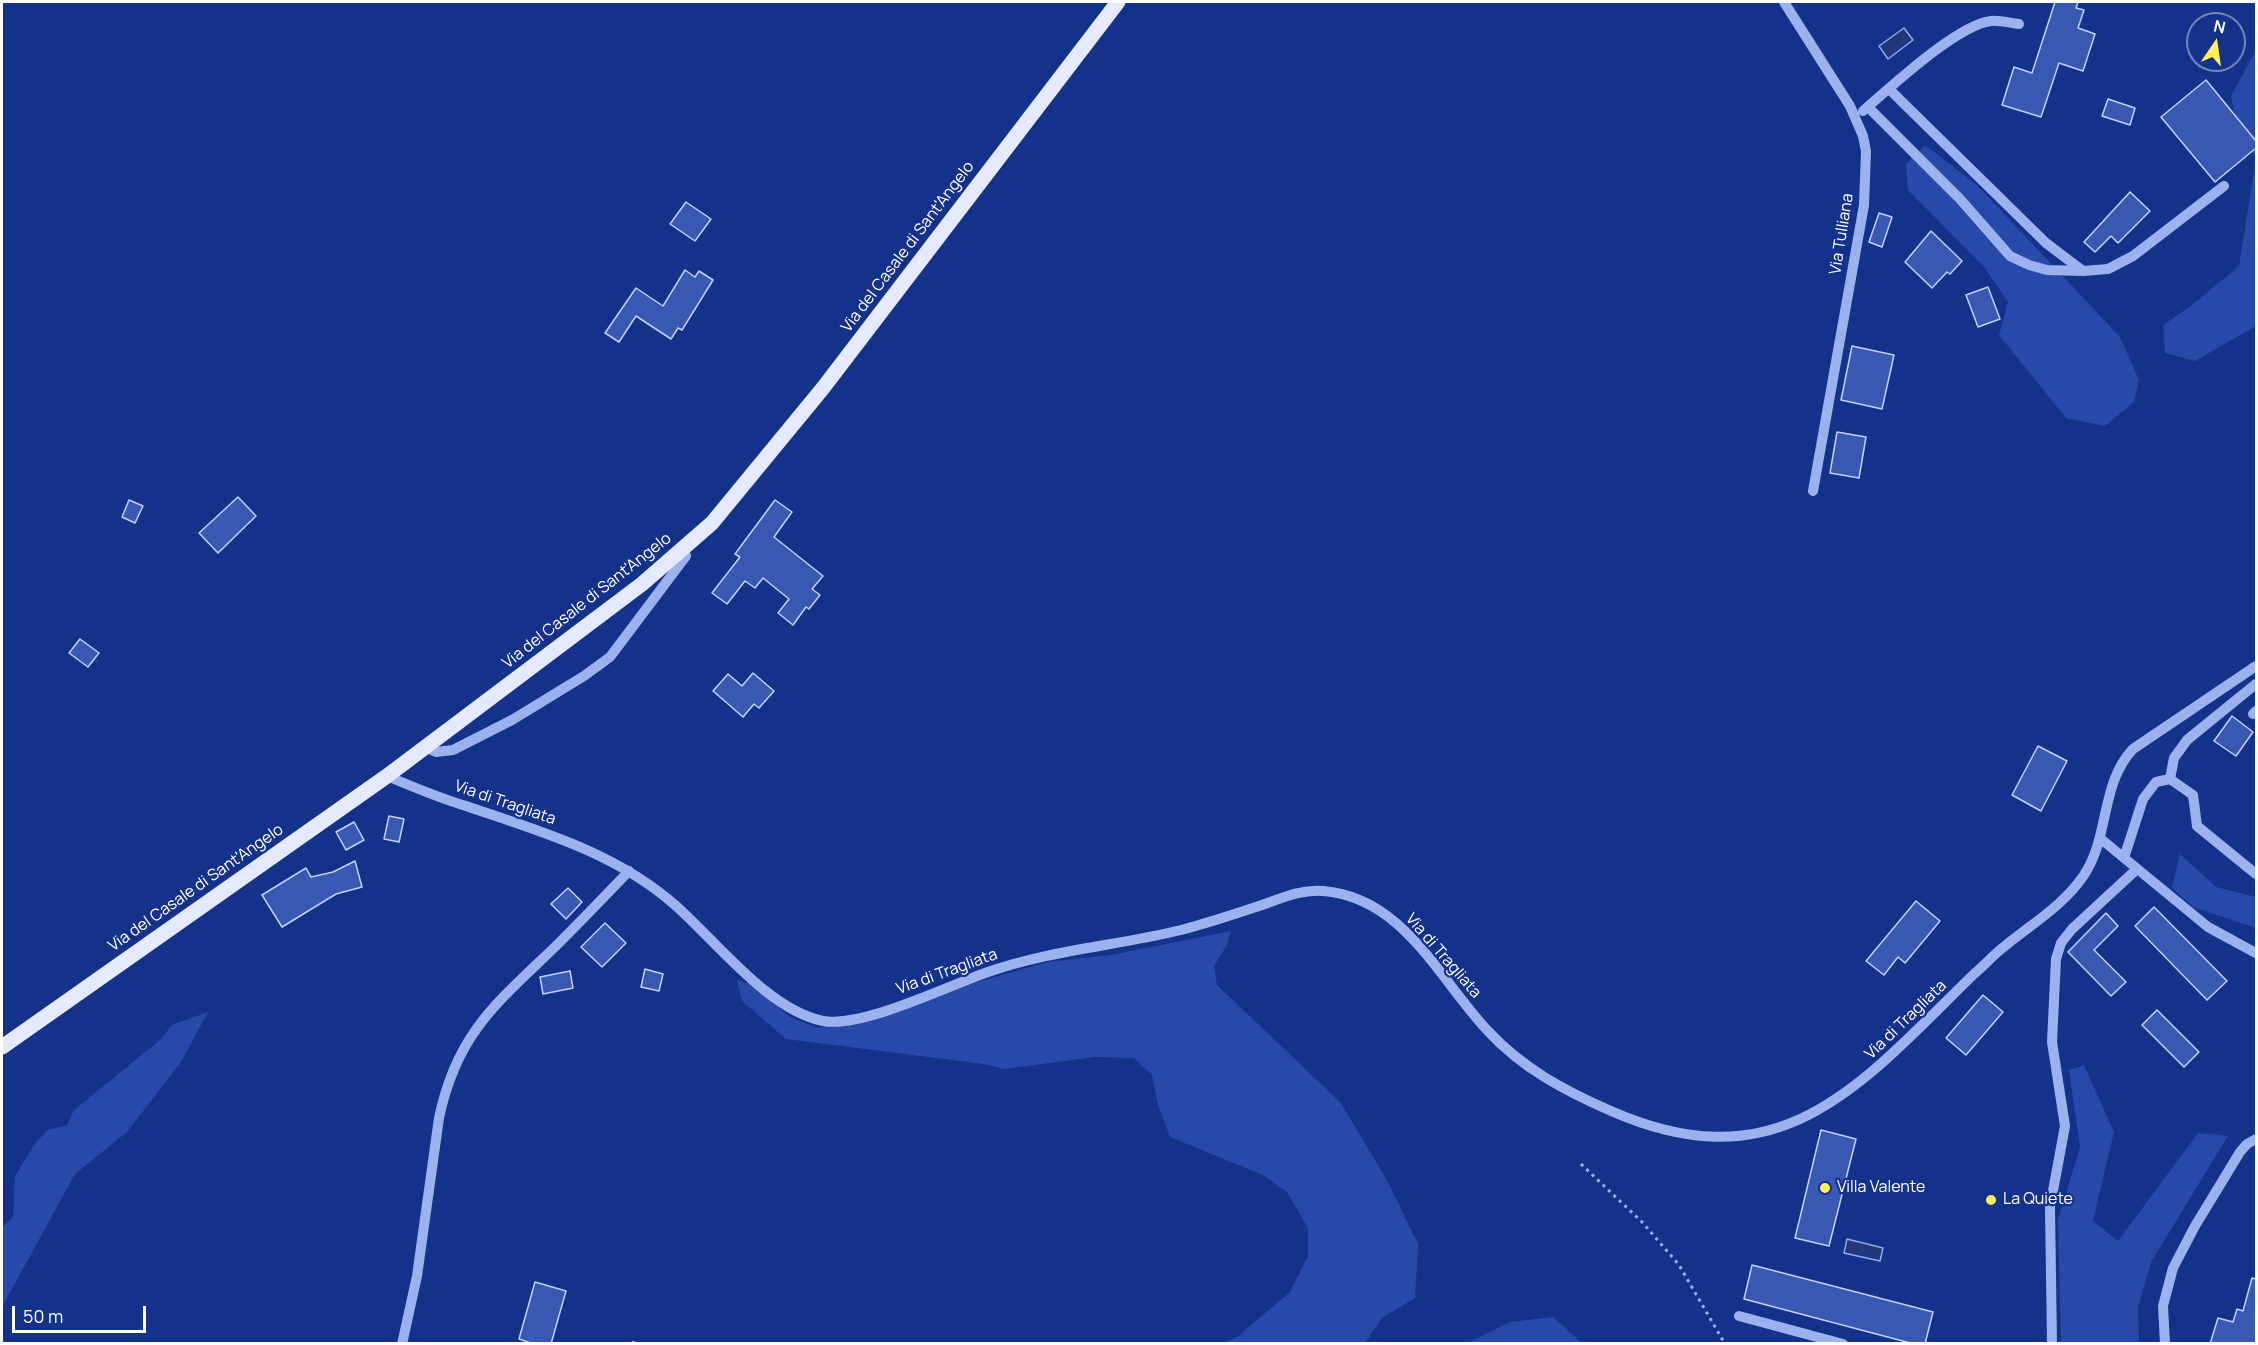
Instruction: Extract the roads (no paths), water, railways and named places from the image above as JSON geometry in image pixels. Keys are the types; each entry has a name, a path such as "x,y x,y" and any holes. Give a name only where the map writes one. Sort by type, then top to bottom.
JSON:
{"main road":[{"name":"Via del Casale di Sant'Angelo","path":"2,1047 387,776 642,585 712,524 823,388 1118,2"}],"street":[{"name":"Via Tulliana","path":"1784,2 1855,117 1866,151 1864,205 1813,491"},
{"path":"1855,117 1943,45 1975,25 1992,20 2019,24"},
{"path":"1889,89 2046,243 2083,271"},
{"path":"1868,107 1960,199 2010,256 2047,270 2108,269 2133,256 2224,186"},
{"path":"425,747 436,752 453,750 512,720 584,676 610,657 687,556 684,549"},
{"name":"Via di Tragliata","path":"387,776 440,797 551,835 598,855 628,872 676,906 770,994 794,1010 827,1022 882,1012 982,974 1030,959 1175,932 1296,893 1317,890 1340,894 1370,905 1396,922 1411,936 1488,1031 1511,1054 1544,1078 1585,1100 1639,1121 1690,1135 1721,1137 1756,1134 1791,1123 1831,1102 1872,1074 2000,950 2065,899 2086,872 2101,839 2113,779 2125,757 2142,741 2256,666"},
{"path":"2170,779 2174,758 2187,740 2256,684"},
{"path":"2124,858 2143,799 2156,782 2170,779 2193,795 2197,826 2256,874"},
{"path":"2101,839 2208,927 2256,952"},
{"path":"2052,1344 2050,1207 2065,1126 2052,1042 2055,959 2061,943 2072,930 2138,869"},
{"path":"402,1344 418,1265 439,1118 456,1061 468,1040 499,1000 628,872"},
{"path":"2165,1344 2163,1306 2173,1268 2195,1226 2240,1152 2256,1139"},
{"path":"1739,1316 1843,1344"}],"place":[{"name":"Villa Valente","path":"1825,1188"},
{"name":"La Quiete","path":"1991,1200"}]}
